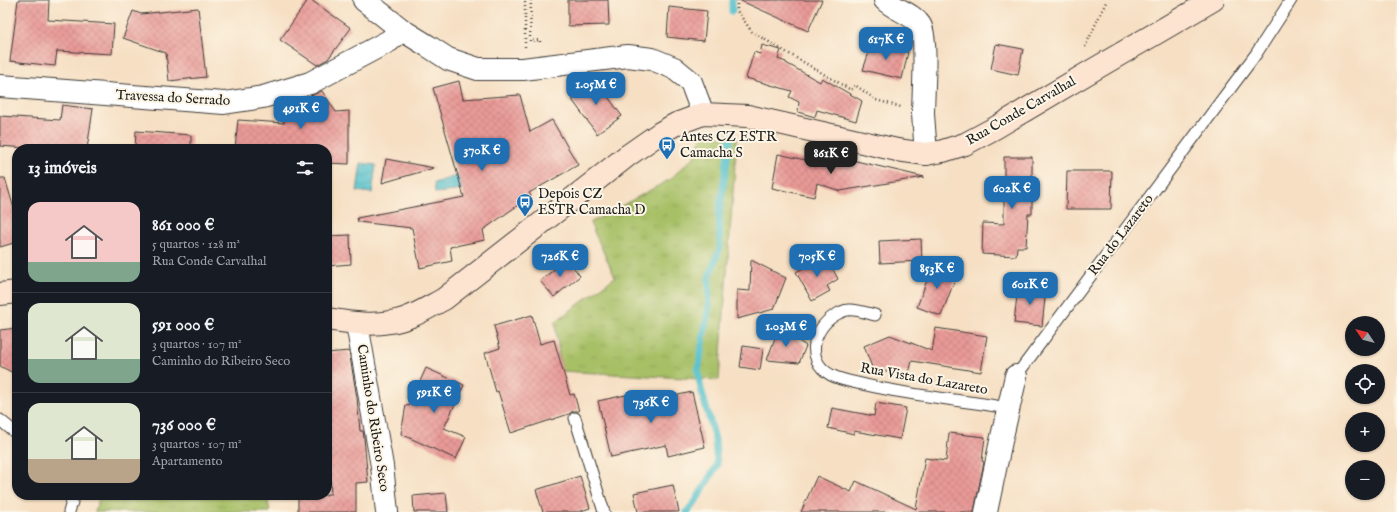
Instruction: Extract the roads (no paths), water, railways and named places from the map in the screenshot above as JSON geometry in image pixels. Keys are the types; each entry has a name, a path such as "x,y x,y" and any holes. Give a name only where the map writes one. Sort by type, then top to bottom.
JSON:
{"main road":[{"name":"Rua Conde Carvalhal","path":"332,320 357,324 390,322 414,314 444,299 621,161 660,133 676,124 703,114 748,116 898,150 926,154 943,151 965,144 1002,124 1213,0"},
{"path":"0,294 12,293"}],"street":[{"path":"364,0 402,30 448,58 478,69 524,69 628,56 652,59 674,68 690,82 703,114"},
{"path":"885,0 893,7 910,16 920,25 924,40 923,114 926,154"},
{"name":"Travessa do Serrado","path":"0,86 224,103 263,96 310,83 389,41 402,30"},
{"name":"Caminho do Ribeiro Seco","path":"357,324 382,466 387,512"},
{"name":"Rua do Lazareto","path":"986,512 1016,376"}],"lane":[{"name":"Rua do Lazareto","path":"1016,376 1256,54 1291,0"},
{"name":"Rua Vista do Lazareto","path":"875,315 847,310 834,316 823,324 816,339 814,352 817,362 830,375 840,379 895,392 1008,408"},
{"path":"575,418 604,512"},
{"path":"0,420 12,430"},
{"path":"70,512 71,500"}],"water":[{"path":"361,163 376,165 372,193 357,191"},
{"path":"463,174 464,190 435,193 434,183"}],"waterway":[{"path":"732,0 732,11"},
{"path":"687,512 695,502 717,465 715,439 701,389 698,372 709,306 709,277 720,248 719,214 731,133"}],"place":[{"name":"Antes CZ ESTR Camacha S","path":"667,160"},
{"name":"Depois CZ ESTR Camacha D","path":"525,217"}]}
